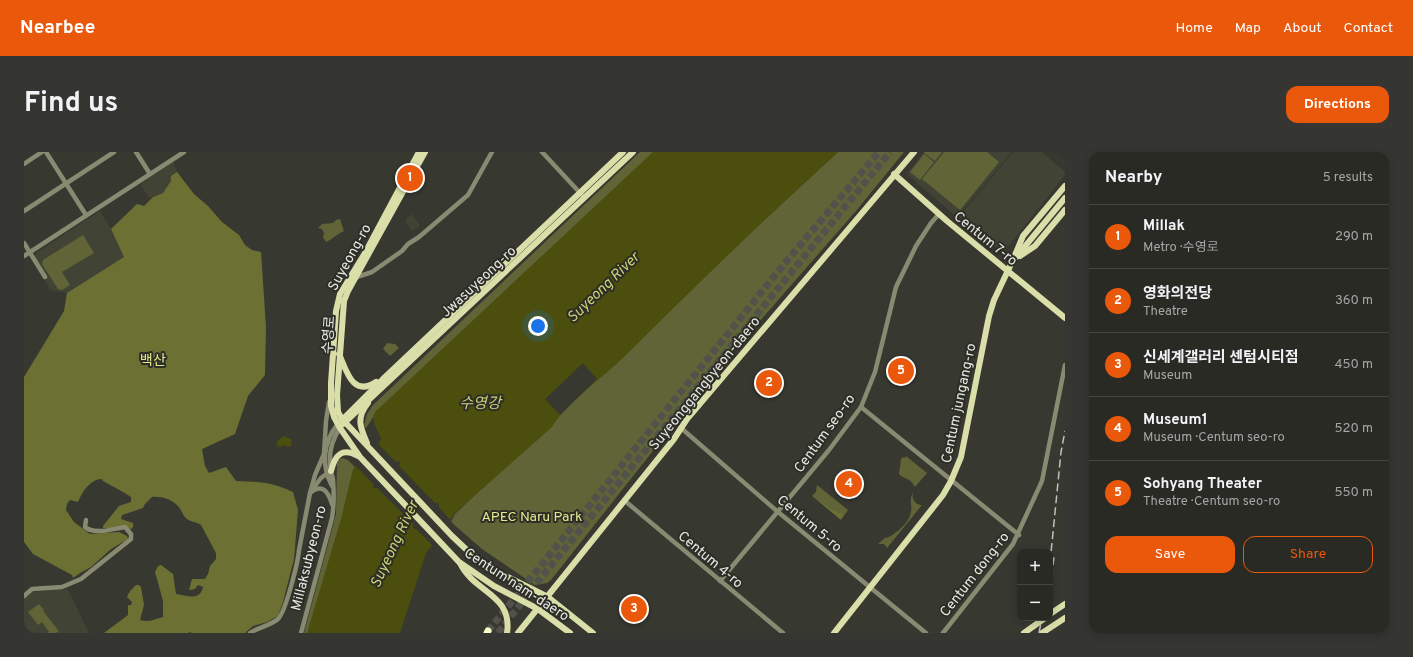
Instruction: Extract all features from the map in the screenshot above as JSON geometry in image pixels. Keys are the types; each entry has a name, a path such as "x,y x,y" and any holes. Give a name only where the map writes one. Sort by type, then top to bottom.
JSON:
{"main road":[{"name":"Suyeong-ro","path":"339,427 334,418 331,398 336,311 340,294 352,279 419,152"},
{"name":"수영로","path":"344,421 338,412 337,402 339,353 344,301 352,279 425,152"},
{"name":"Jwasuyeong-ro","path":"344,421 374,395 582,195 623,152"},
{"name":"Jwasuyeong-ro","path":"339,427 383,379 582,195 633,152"},
{"name":"Suyeonggangbyeon-daero","path":"518,633 624,501 692,413 914,152"},
{"name":"Centum 7-ro","path":"894,174 939,214 1065,318"},
{"name":"Centum jungang-ro","path":"834,633 943,495 952,481 961,457 989,316 1023,236 1065,186"},
{"name":"Centum jungang-ro","path":"1012,262 1065,198"},
{"name":"Centum jungang-ro","path":"1012,262 1034,246 1065,210"},
{"path":"339,353 350,380 357,385 371,386 383,379"},
{"path":"369,448 363,435 360,417 374,395"},
{"name":"Centum nam-daero","path":"344,421 452,536 470,553 491,568 548,597 593,633"},
{"name":"Centum nam-daero","path":"339,427 360,457 459,562 494,586 538,609 570,633"},
{"path":"329,472 336,457 341,454 353,453 360,457"},
{"path":"459,562 463,571 503,607 508,623 507,633"},
{"path":"1053,612 1065,604"},
{"path":"1042,633 1065,618"},
{"path":"1024,633 1041,621"}],"street":[{"path":"24,164 42,152"},
{"path":"46,152 86,215"},
{"path":"24,211 114,152"},
{"path":"136,152 150,174"},
{"path":"24,256 184,152"},
{"path":"352,279 372,272 402,251 408,244 418,238 468,195 492,152"},
{"path":"542,152 582,195"},
{"name":"Centum seo-ro","path":"720,581 829,450 861,407 875,372 896,287 916,246 939,214"},
{"path":"24,243 45,277"},
{"name":"Centum dong-ro","path":"943,633 1013,544 1018,535 1042,481 1065,365"},
{"path":"250,633 278,619 283,609 298,559 315,474 324,454 326,421 331,398"},
{"path":"861,407 1018,535"},
{"name":"Millaksubyeon-ro","path":"301,633 333,510 333,479 329,472 324,454 328,440 339,427"},
{"name":"Millaksubyeon-ro","path":"329,472 330,448 339,427"},
{"name":"Centum 5-ro","path":"681,428 778,512 926,633"},
{"path":"310,493 329,472"},
{"path":"310,493 314,489 323,489 329,496 333,510"},
{"name":"Centum 4-ro","path":"624,501 783,633"},
{"path":"24,596 32,590 62,587 81,579 131,539 131,534 125,527 99,531 87,529 85,527 86,520"}],"shaded area":[{"path":"924,152 1012,152 957,217 910,177 908,173"},
{"path":"1013,152 1042,152 1065,172 1065,175 1003,253 959,217"},
{"path":"173,161 177,172 171,176 169,185 163,193 149,198 141,185 142,183"},
{"path":"100,211 125,257 67,293 50,290 45,281 47,277 35,257 36,253"},
{"path":"412,214 420,226 412,231 406,222 407,218"},
{"path":"68,590 89,633 24,633 24,597 30,592"}],"green space":[{"path":"640,152 658,152 376,413 366,428 364,426 367,414 373,405"},
{"name":"APEC Naru Park","path":"838,152 904,152 856,211 716,371 551,580 547,583 535,585 482,549 451,522 455,514 763,221"},
{"path":"942,152 935,161 924,153"},
{"path":"944,152 987,152 999,162 960,210 922,179"},
{"path":"924,154 934,162 920,180 910,172"},
{"name":"백산","path":"177,172 194,194 208,206 222,222 239,235 245,245 252,250 261,252 266,327 265,375 248,396 235,434 202,449 205,466 209,473 226,467 236,481 265,483 293,492 298,510 294,559 278,616 267,622 253,626 245,633 104,633 128,615 128,605 131,605 132,602 127,597 136,585 141,587 144,605 140,620 149,621 163,617 163,601 155,572 158,566 161,565 173,574 176,594 196,596 199,594 203,587 198,585 195,589 189,590 192,579 205,579 210,566 216,559 216,553 201,525 187,519 179,508 169,500 159,497 152,497 143,508 122,515 121,519 133,523 133,527 131,529 103,528 119,506 131,502 131,497 102,479 94,481 90,484 84,490 78,502 70,500 67,504 66,510 74,522 90,534 119,532 127,536 128,539 111,549 91,567 73,578 72,575 33,554 24,542 24,377 64,311 67,293 124,257 111,229 137,204 144,206 153,197 163,193 171,181 171,176"},
{"path":"340,219 344,231 326,242 323,237 324,233 322,229 318,228 322,224 333,223"},
{"path":"83,235 94,253 62,272 70,285 62,290 58,289 42,264 43,260"},
{"path":"387,343 395,344 399,348 390,356 383,349"},
{"path":"906,456 927,473 915,487 911,481 899,474 901,459 903,457 905,458"},
{"path":"343,458 348,460 359,471 312,633 304,633 336,514 337,463 338,460"},
{"path":"817,485 848,510 841,520 812,496 816,492"},
{"path":"913,493 913,498 917,504 922,505 887,548 884,544 878,544 886,537 887,538 895,533 907,521 911,511"},
{"path":"821,502 832,510 837,511 839,514 841,512 843,516 840,519"},
{"path":"39,604 59,631 56,633 48,633 49,632 42,622 38,625 28,612"}],"water":[{"name":"수영강","path":"653,152 838,152 731,252 617,363 577,398 551,428 455,513 426,553 400,633 307,633 341,519 353,469 378,445 381,439 373,419 375,412"},
{"path":"284,436 291,439 292,445 289,447 285,445 278,447 276,444 278,440"}],"pier":[{"path":"583,363 597,379 560,415 545,399"},
{"path":"377,443 396,462 399,461 399,466 435,503 439,503 439,507 452,522 433,546 416,529 413,528 413,524 377,488 373,488 373,484 354,464"}],"tunnel":[{"path":"488,631 785,263 879,152"},
{"path":"498,633 535,585 890,152"}],"railway":[{"path":"1051,549 1061,452 1065,431"},
{"path":"1050,585 1054,557"},
{"path":"1039,633 1041,621"}],"place":[{"name":"Millak","path":"410,178"},
{"name":"Sohyang Theater","path":"901,371"},
{"name":"영화의전당","path":"769,383"},
{"name":"Museum1","path":"849,484"},
{"name":"신세계갤러리 센텀시티점","path":"634,609"}],"water label":[{"name":"Suyeong River","path":"603,287"},
{"name":"Suyeong River","path":"394,544"}]}
